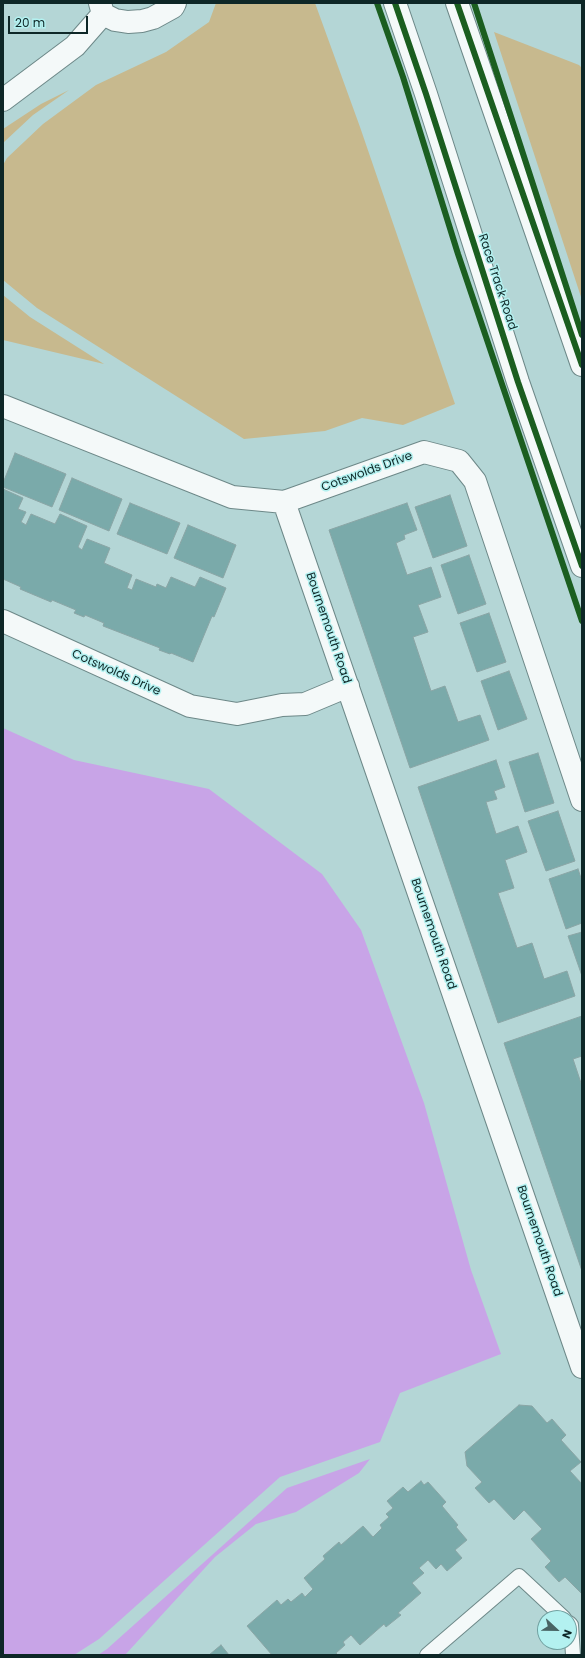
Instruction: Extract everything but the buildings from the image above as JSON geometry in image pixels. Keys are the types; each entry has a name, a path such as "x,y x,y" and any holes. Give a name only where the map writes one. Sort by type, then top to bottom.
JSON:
{"street":[{"path":"3,100 75,46 102,9 115,20 128,22 142,21 163,13 173,7 175,3"},
{"name":"Race Track Road","path":"395,3 426,94 515,375 582,566"},
{"path":"457,3 582,365"},
{"name":"Cotswolds Drive","path":"3,406 232,497 284,502 424,452 459,461 475,481 582,800"},
{"name":"Bournemouth Road","path":"284,502 348,686 575,1322 582,1367"},
{"name":"Cotswolds Drive","path":"3,621 190,706 238,714 282,705 305,704 348,686"}],"lane":[{"path":"427,1655 519,1576 555,1610"}],"shaded area":[{"path":"216,3 315,3 360,127 455,404 403,425 362,418 325,431 244,439 37,308 3,280 3,165 7,158 43,124 96,85 166,52 209,22"},
{"path":"494,32 579,65 582,68 582,300"},
{"path":"69,90 33,115 3,143 3,129 41,104"},
{"path":"3,295 30,317 104,364 3,340"},
{"path":"3,728 74,760 209,789 322,874 361,930 424,1103 471,1270 501,1354 400,1393 380,1442 280,1477 99,1639 74,1655 3,1655"},
{"path":"370,1459 359,1473 296,1512 256,1524 215,1557 125,1655 98,1655 107,1649 287,1488"}],"cycle path":[{"path":"377,3 403,77 458,254 582,621"},
{"path":"395,3 426,94 518,382 582,566"},
{"path":"457,3 582,365"},
{"path":"474,3 582,335"}]}
